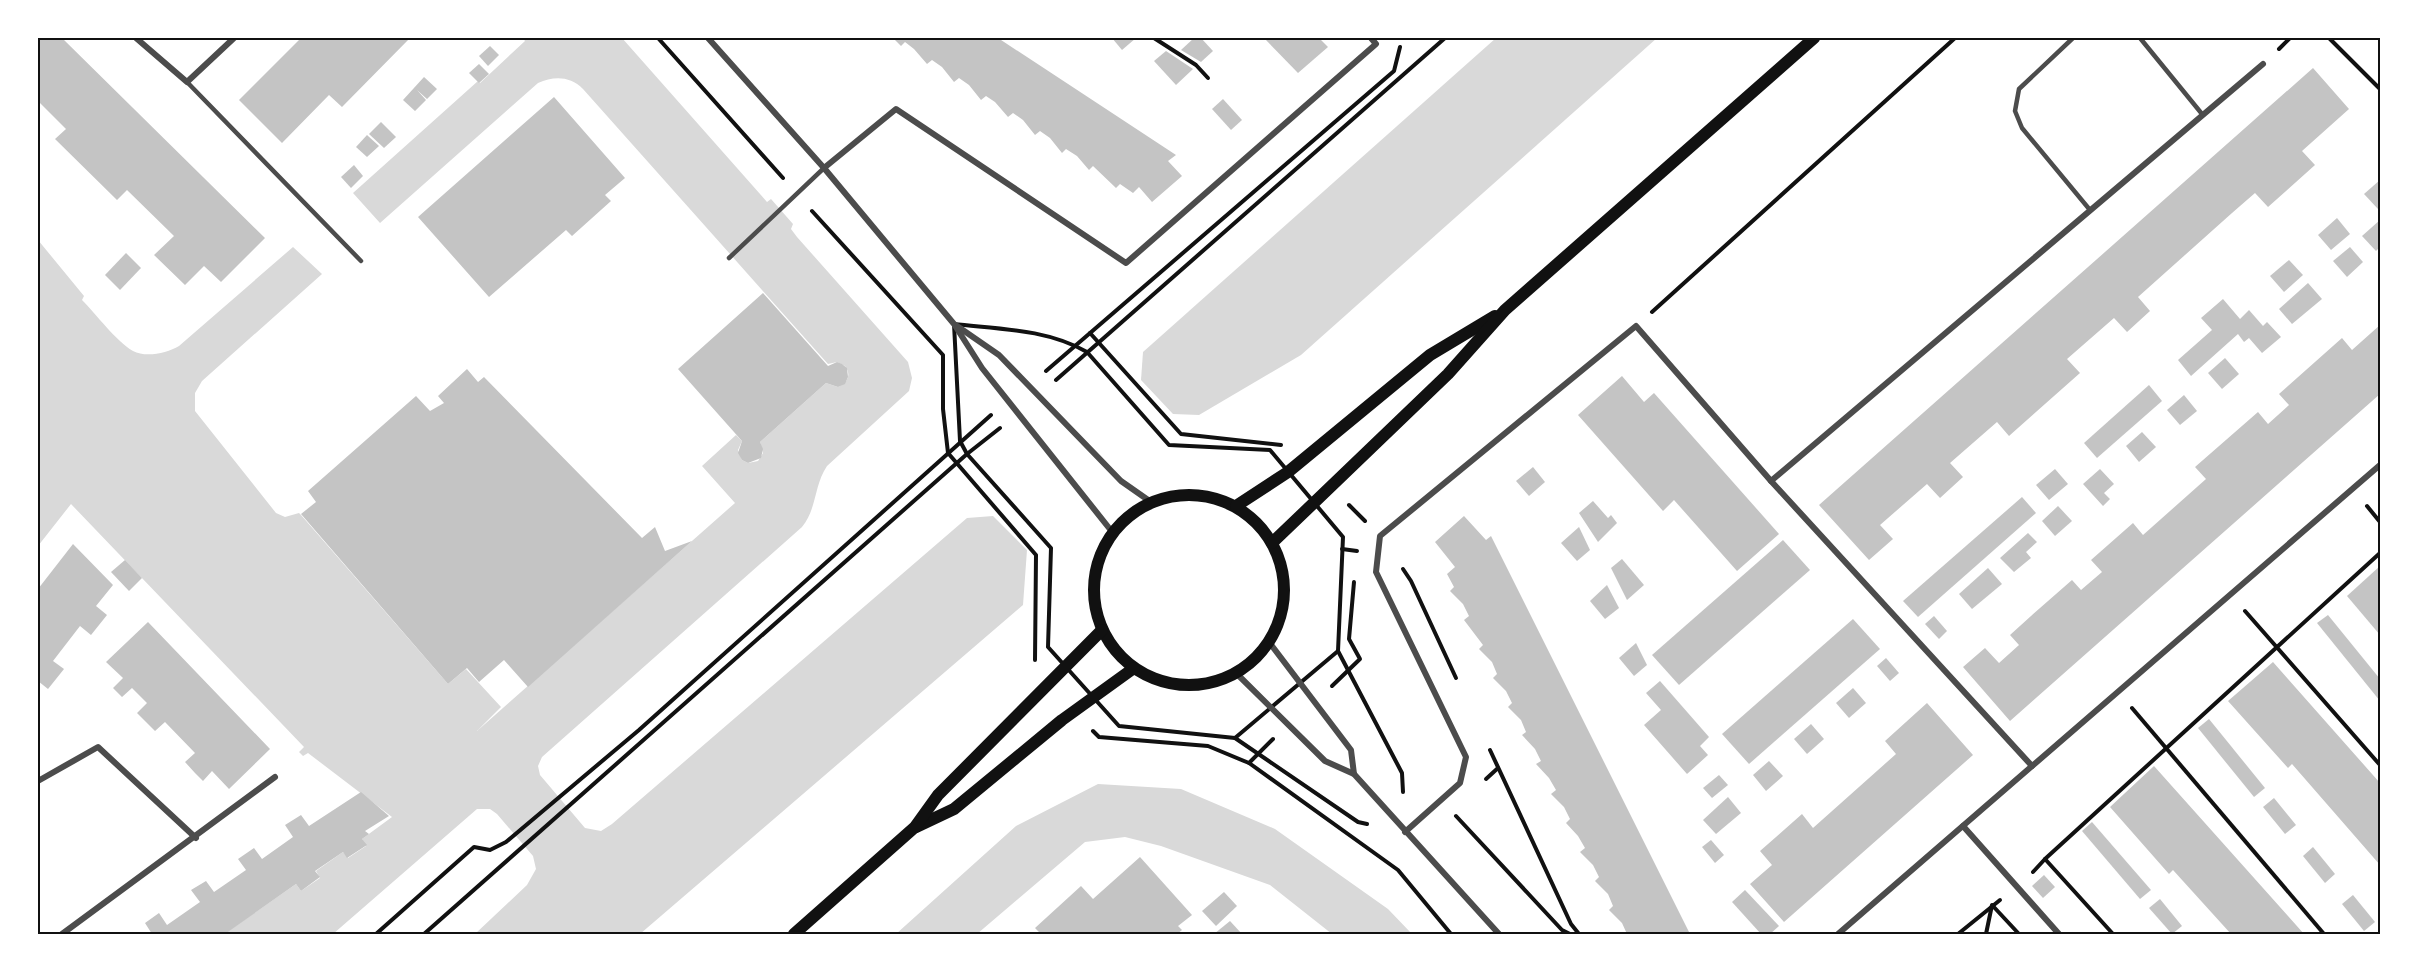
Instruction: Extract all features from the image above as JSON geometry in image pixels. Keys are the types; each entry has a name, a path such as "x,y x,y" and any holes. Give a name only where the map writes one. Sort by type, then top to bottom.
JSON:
{"main road":[{"path":"1272,543 1448,374 1505,310 1814,38"},
{"path":"1236,506 1288,472 1430,355 1505,310"},
{"path":"1176,495 1207,496 1236,506 1260,525 1272,543 1284,578 1283,607 1274,635 1256,658 1236,673 1200,685 1168,683 1134,668 1115,651 1102,630 1093,599 1095,570 1104,543 1122,521 1150,502 1176,495"},
{"path":"794,934 915,827 938,795 1102,630"},
{"path":"915,827 954,809 1074,711 1134,668"}],"street":[{"path":"136,38 187,82 234,38"},
{"path":"708,38 824,168 954,324 982,368 1113,533"},
{"path":"824,168 896,109 1126,263 1376,44 1371,38"},
{"path":"1771,481 2263,64"},
{"path":"954,324 999,355 1121,481 1150,502"},
{"path":"1405,832 1460,783 1466,757 1376,572 1380,536 1636,326 1771,481 2032,766"},
{"path":"1838,934 2380,465"},
{"path":"1269,642 1351,750 1354,774"},
{"path":"1236,673 1325,761 1354,774 1499,934"},
{"path":"38,781 98,747 196,838"},
{"path":"62,934 196,838 275,777"},
{"path":"1964,826 2059,934"}],"lane":[{"path":"2073,38 2019,89 2015,111 2022,128 2090,210"},
{"path":"2140,38 2202,114"},
{"path":"187,82 361,261"},
{"path":"729,258 824,168"}],"path":[{"path":"658,38 943,355 948,453 1036,555 1035,660 1050,680"},
{"path":"1154,38 1196,65 1208,78"},
{"path":"1056,380 1445,38"},
{"path":"1636,326 1954,38"},
{"path":"2329,38 2380,89"},
{"path":"1087,352 1169,445 1270,450 1281,464"},
{"path":"424,934 967,454 1003,425"},
{"path":"967,454 1051,548 1048,647 1056,657"},
{"path":"1102,708 1119,726 1234,738 1358,822 1405,832 1402,773 1338,651 1343,537 1323,513"},
{"path":"1359,528 1361,516"},
{"path":"1356,556 1358,539"},
{"path":"1958,934 1992,905 2018,888 2045,859 2380,553"},
{"path":"1315,701 1350,672 1360,659 1349,639 1354,580"},
{"path":"2231,594 2380,765"},
{"path":"1315,671 1338,651"},
{"path":"2118,692 2324,934"},
{"path":"1074,711 1099,737 1208,746 1249,763 1398,870 1451,934"},
{"path":"1234,738 1257,719"},
{"path":"1249,763 1256,753 1288,724"},
{"path":"1483,782 1498,768"},
{"path":"376,934 474,847 490,850 506,842 567,789"},
{"path":"1452,811 1562,930 1570,934"},
{"path":"2045,859 2113,934"},
{"path":"1986,934 1992,905"},
{"path":"1992,905 2019,934"}],"shaded area":[{"path":"523,38 622,38 767,202 771,199 793,224 791,229 797,237 908,362 912,378 909,391 827,466 810,513 802,527 542,757 538,766 540,775 585,828 601,831 612,824 967,518 993,516 1027,550 1023,605 640,934 475,934 527,885 536,869 533,856 497,814 490,809 477,809 333,934 224,934 296,884 301,891 320,878 316,871 343,852 348,858 366,846 362,839 392,817 308,753 303,756 299,752 304,747 71,504 38,546 38,240 84,296 82,300 106,327 127,347 144,354 163,353 179,346 293,247 322,274 202,381 195,393 195,411 276,513 285,517 299,513 448,684 466,669 501,707 477,731 735,503 702,466 736,435 742,441 738,450 742,460 748,463 758,461 763,453 760,442 826,383 838,387 848,378 845,366 837,362 828,364 583,89 562,78 538,83 380,223 353,193 478,81 480,83 525,41"},
{"path":"1496,38 1657,38 1301,355 1199,415 1173,414 1141,380 1143,352"},
{"path":"1098,784 1181,789 1275,829 1388,909 1412,934 1332,934 1270,885 1161,846 1125,837 1085,842 977,934 896,934 1016,826"}],"building":[{"path":"38,38 62,38 265,238 221,282 204,266 185,285 154,255 174,236 127,190 117,200 55,139 66,129 38,101"},
{"path":"301,38 410,38 342,107 329,95 282,143 239,100"},
{"path":"893,38 998,38 1176,155 1168,161 1182,176 1152,202 1139,187 1133,193 1120,184 1116,188 1093,166 1089,170 1077,156 1066,149 1062,153 1050,138 1040,131 1035,135 1023,120 1013,113 1008,117 995,102 986,96 981,100 969,85 959,78 954,82 942,67 932,60 927,64 905,42 901,46"},
{"path":"1112,38 1136,38 1122,50"},
{"path":"1194,38 1201,38 1213,51 1201,62 1181,50"},
{"path":"1264,38 1319,38 1328,47 1298,73"},
{"path":"490,46 499,55 488,66 479,56"},
{"path":"1166,51 1193,69 1176,85 1154,61"},
{"path":"479,64 489,74 479,83 469,73"},
{"path":"2313,68 2349,109 2302,151 2315,165 2268,207 2255,193 2232,213 2138,297 2150,311 2127,332 2114,318 2067,359 2080,373 2009,436 1997,422 1950,463 1963,477 1940,498 1927,484 1880,525 1893,539 1869,560 1819,505"},
{"path":"424,77 437,89 427,99 417,90 426,100 415,111 403,100"},
{"path":"554,97 625,178 605,195 611,201 572,236 566,230 489,297 418,217"},
{"path":"1223,99 1242,120 1231,130 1212,109"},
{"path":"381,122 396,137 384,148 369,134"},
{"path":"367,135 379,146 367,157 356,147"},
{"path":"354,165 363,176 351,188 341,177"},
{"path":"2380,180 2380,206 2378,209 2364,194"},
{"path":"2337,218 2350,234 2331,250 2318,235"},
{"path":"2380,220 2380,247 2376,251 2362,236"},
{"path":"2350,247 2363,262 2347,277 2333,261"},
{"path":"126,253 141,268 120,290 105,275"},
{"path":"2289,260 2303,275 2284,292 2270,276"},
{"path":"2308,283 2322,299 2292,324 2279,309"},
{"path":"763,293 828,366 837,362 842,364 847,368 848,377 845,384 838,387 826,383 760,442 763,449 761,458 748,463 742,460 738,453 742,441 678,369"},
{"path":"2223,299 2240,319 2249,310 2263,326 2267,322 2281,337 2262,353 2249,338 2244,342 2238,334 2191,376 2178,360 2212,330 2201,318"},
{"path":"2380,325 2380,394 2010,721 1963,667 1985,648 1999,663 2019,645 2010,635 2031,616 2072,580 2081,590 2102,572 2091,560 2133,523 2143,535 2206,479 2195,467 2258,412 2268,424 2289,405 2279,394 2342,338 2352,350"},
{"path":"2225,358 2239,374 2222,389 2208,373"},
{"path":"467,369 478,382 484,377 642,538 655,527 665,551 692,541 528,687 504,660 479,682 467,668 448,684 301,514 316,502 308,491 416,396 430,411 444,403 438,396"},
{"path":"1622,376 1644,402 1654,393 1779,534 1737,571 1674,500 1663,511 1578,415"},
{"path":"2149,385 2162,401 2097,458 2084,443"},
{"path":"2184,395 2197,411 2180,425 2167,410"},
{"path":"2142,432 2156,447 2139,462 2126,446"},
{"path":"1533,467 1545,482 1529,496 1516,481"},
{"path":"2055,469 2068,484 2049,500 2036,485"},
{"path":"2100,469 2114,484 2104,493 2110,499 2103,506 2083,484"},
{"path":"2022,497 2036,513 1918,617 1903,601"},
{"path":"1593,501 1608,518 1611,515 1617,523 1598,542 1579,513"},
{"path":"2058,506 2072,521 2055,536 2042,521"},
{"path":"1464,516 1486,540 1491,536 1690,934 1627,934 1622,923 1609,910 1613,906 1608,894 1595,881 1599,877 1593,865 1580,852 1585,848 1566,823 1570,819 1564,807 1551,794 1556,790 1536,764 1541,761 1535,749 1522,735 1526,732 1521,720 1508,707 1512,703 1506,691 1493,678 1497,674 1492,662 1479,649 1483,645 1464,620 1469,616 1463,604 1450,591 1454,587 1447,574 1455,567 1435,542"},
{"path":"1579,527 1590,550 1577,561 1561,543"},
{"path":"2028,533 2037,542 2026,552 2031,558 2014,572 2000,558"},
{"path":"1783,540 1810,570 1679,685 1652,655"},
{"path":"73,544 113,585 96,606 107,615 91,635 80,626 53,661 64,669 48,689 38,681 38,589"},
{"path":"1622,559 1644,585 1627,600 1611,568"},
{"path":"125,560 142,578 129,591 111,572"},
{"path":"2380,566 2380,635 2347,596"},
{"path":"1988,568 2002,584 1972,609 1959,594"},
{"path":"1607,585 1619,608 1605,619 1590,601"},
{"path":"2328,615 2380,679 2380,701 2317,623"},
{"path":"1934,616 1947,631 1939,639 1925,624"},
{"path":"1853,619 1880,649 1749,764 1722,734"},
{"path":"148,622 270,749 229,789 212,771 203,781 195,773 185,762 195,753 165,722 155,731 137,713 147,703 132,688 122,697 113,688 123,678 106,662"},
{"path":"1636,643 1647,665 1634,676 1619,658"},
{"path":"1886,658 1899,673 1890,681 1877,666"},
{"path":"2273,662 2380,783 2380,865 2292,764 2288,768 2228,701"},
{"path":"1660,681 1709,737 1700,746 1708,755 1687,774 1644,725 1661,710 1646,693"},
{"path":"1853,688 1866,703 1849,718 1836,703"},
{"path":"1927,703 1973,755 1784,922 1750,884 1772,865 1760,851 1802,814 1813,828 1896,754 1885,741"},
{"path":"2209,719 2265,788 2254,797 2198,728"},
{"path":"1811,724 1824,739 1807,754 1794,739"},
{"path":"1769,761 1783,776 1766,791 1753,775"},
{"path":"2154,766 2304,934 2231,934 2173,870 2169,874 2110,807"},
{"path":"1719,775 1728,785 1712,798 1703,788"},
{"path":"361,792 389,816 365,831 369,834 362,839 367,845 347,858 343,852 315,871 320,877 301,891 296,884 225,934 152,934 145,923 159,913 167,925 200,902 191,890 206,881 214,892 246,870 238,859 254,848 262,859 293,837 285,825 301,815 309,826"},
{"path":"1728,797 1741,813 1716,834 1703,820"},
{"path":"2274,798 2296,825 2285,834 2263,807"},
{"path":"2092,822 2151,890 2140,899 2082,831"},
{"path":"1711,840 1724,855 1715,863 1702,847"},
{"path":"2313,847 2335,874 2325,883 2303,856"},
{"path":"1140,857 1192,915 1178,926 1182,930 1177,934 1041,934 1035,928 1081,886 1093,899"},
{"path":"2044,875 2055,887 2043,898 2032,886"},
{"path":"1745,890 1779,926 1770,934 1761,934 1732,902"},
{"path":"1224,892 1237,906 1216,926 1202,911"},
{"path":"2353,895 2375,922 2364,931 2342,904"},
{"path":"2160,899 2182,926 2172,934 2149,908"},
{"path":"1230,921 1242,934 1214,934"}]}
